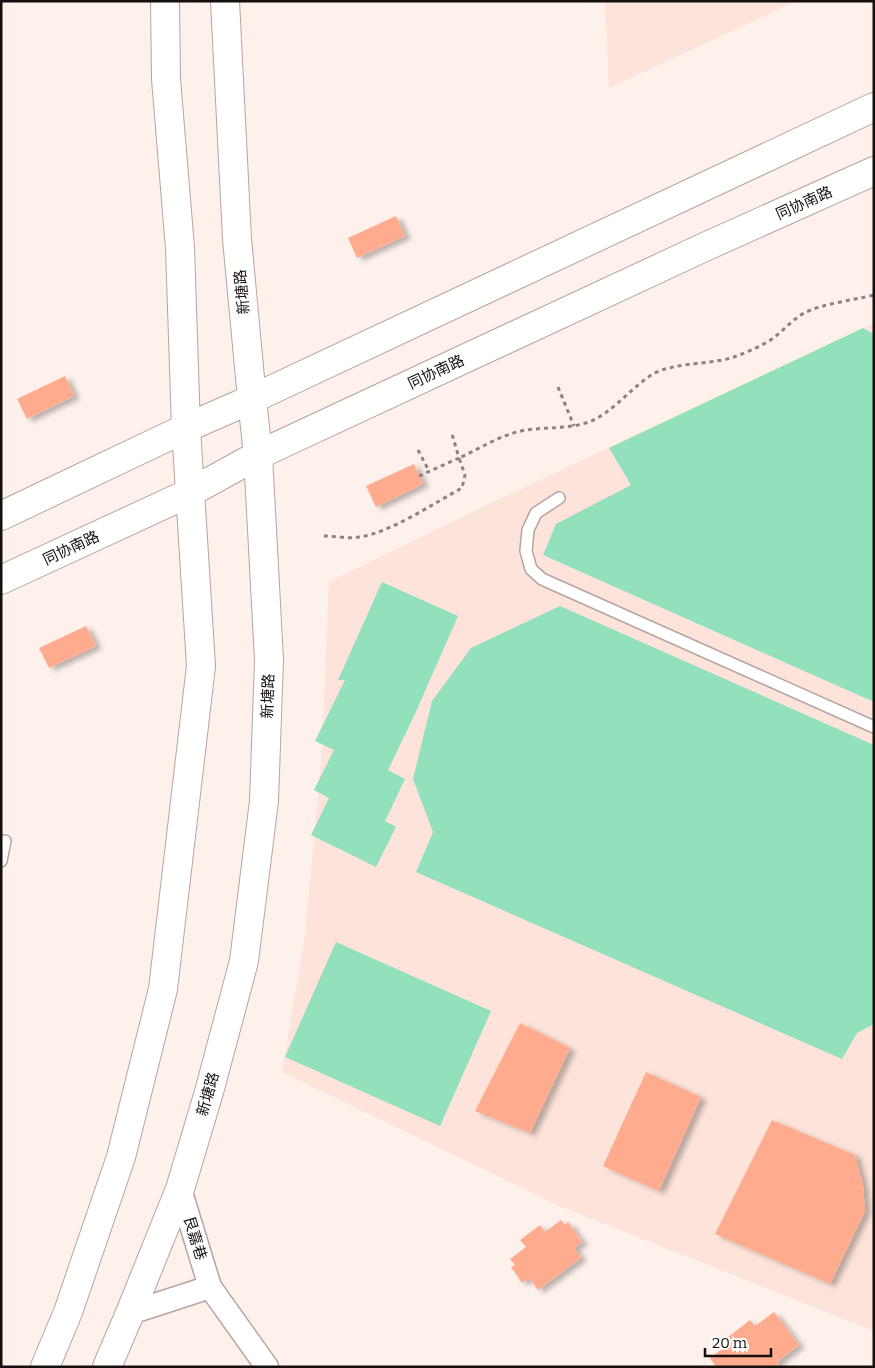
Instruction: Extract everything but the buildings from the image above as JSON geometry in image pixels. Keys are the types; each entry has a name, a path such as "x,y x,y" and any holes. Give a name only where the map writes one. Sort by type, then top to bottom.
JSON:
{"main road":[{"path":"45,1367 68,1312 121,1157 163,989 201,666 189,493 180,248 166,79 165,1"},
{"name":"新塘路","path":"107,1367 180,1189 210,1092 244,961 264,801 269,660 258,455 237,239 225,1"},
{"path":"1,516 874,107"},
{"name":"同协南路","path":"1,580 189,493 258,455 709,245 874,171"}],"street":[{"name":"艮嘉巷","path":"180,1189 210,1287 267,1367"},
{"path":"130,1313 210,1287"}],"lane":[{"path":"559,498 536,513 528,530 526,551 531,569 542,579 874,727"},
{"path":"1,861 5,841"}],"path":[{"path":"419,476 508,434 526,430 574,426 591,421 610,410 633,388 654,373 678,367 721,361 771,340 803,314 874,295"},
{"path":"558,387 574,426"},
{"path":"324,536 358,538 374,533 407,519 462,488 465,475 452,434"},
{"path":"418,450 430,471"}],"shaded area":[{"path":"605,1 796,1 609,88"},
{"path":"874,323 874,1331 557,1205 282,1072 305,936 322,750 329,582 493,502"}],"green space":[{"path":"863,328 874,334 874,702 543,555 556,524 631,485 609,448"},
{"path":"382,582 458,616 388,770 405,779 385,821 396,827 376,867 311,835 329,798 314,790 334,750 315,741 345,680 338,680"},
{"path":"560,606 874,745 874,1024 857,1033 842,1059 416,872 433,832 413,779 432,701 471,648"},
{"path":"336,942 491,1011 440,1126 285,1057"}]}
